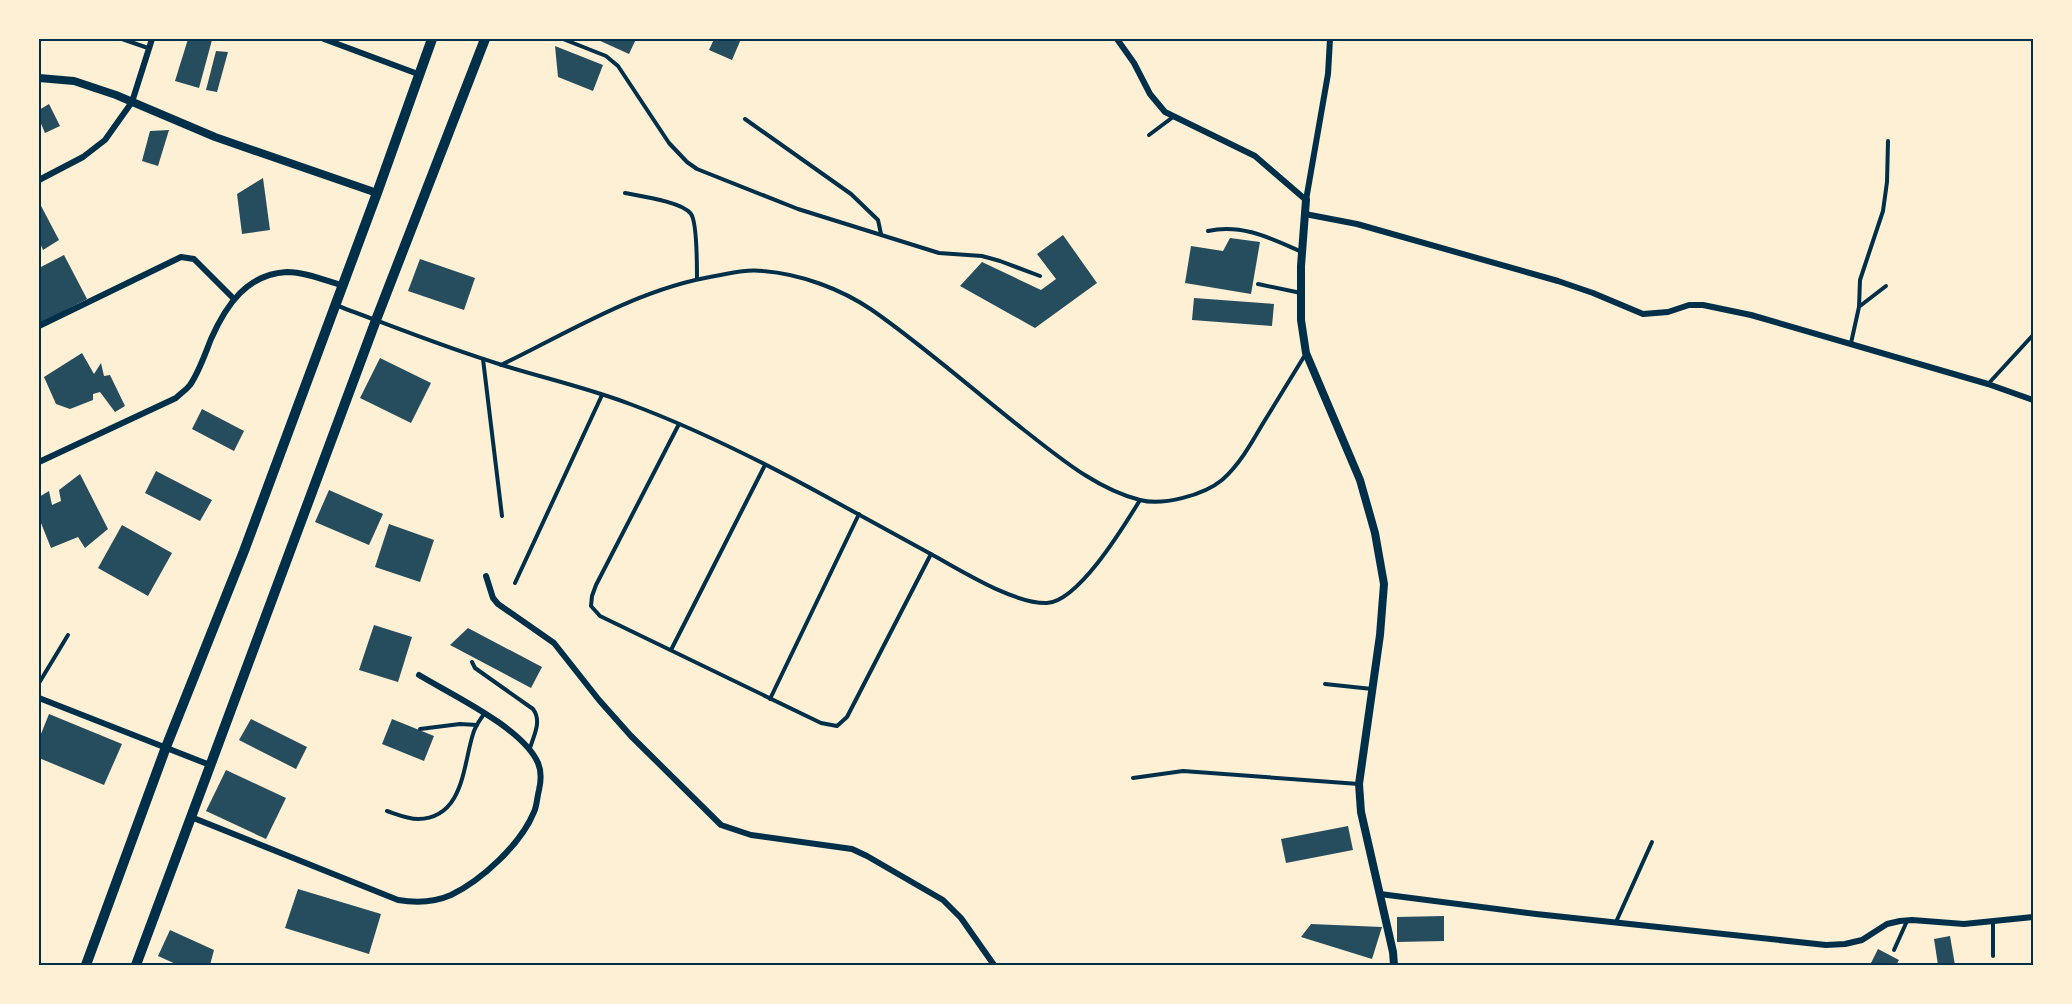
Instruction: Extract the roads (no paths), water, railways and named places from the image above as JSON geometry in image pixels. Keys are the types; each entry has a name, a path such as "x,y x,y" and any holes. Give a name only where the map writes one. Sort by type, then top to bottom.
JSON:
{"main road":[{"path":"86,965 166,747 244,551 432,39"},
{"path":"136,965 376,320 484,39"}],"street":[{"path":"39,180 83,157 105,140 132,102 152,39"},
{"path":"324,39 418,74"},
{"path":"1117,39 1134,63 1150,94 1165,112 1255,156 1306,200"},
{"path":"1330,39 1328,74 1306,200 1302,252 1301,320 1306,353 1360,480 1381,560 1384,584 1380,635 1359,784 1361,812 1394,951 1394,965"},
{"path":"39,78 74,81 132,102 215,137 377,193"},
{"path":"1305,214 1357,224 1593,293 1643,314 1660,313 1689,305 1720,308 1851,343 1988,384 2033,400"},
{"path":"39,326 182,257 194,259 234,299"},
{"path":"39,462 176,398 190,386 215,331 234,299 245,287 265,277 288,272 309,275 341,285"},
{"path":"486,576 493,598 498,604 554,643 623,727 721,825 751,836 852,849 867,856 944,900 961,918 994,965"},
{"path":"191,817 398,900 414,903 430,902 450,895 477,879 524,832 535,811 541,778 539,765 530,748 484,714 419,675"},
{"path":"39,698 210,765"},
{"path":"1380,894 1536,914 1836,945 1862,940 1887,924 1907,921 1964,924 2033,917"}],"lane":[{"path":"123,39 148,48"},
{"path":"563,39 606,56 618,66 669,143 697,169 798,209 881,235 939,253 982,256 1040,276"},
{"path":"1149,135 1173,117"},
{"path":"745,119 851,194 878,220 881,235"},
{"path":"1851,343 1859,307 1860,280 1883,211 1887,182 1888,141"},
{"path":"625,193 680,206 691,213 694,222 697,279"},
{"path":"1208,231 1235,228 1250,231 1302,252"},
{"path":"501,365 662,288 742,271 761,270 799,276 845,294 870,309 1084,475 1140,500 1155,501 1191,495 1211,488 1222,479 1248,447 1306,353"},
{"path":"1258,284 1301,293"},
{"path":"1859,307 1886,286"},
{"path":"334,305 483,359 628,403 706,435 859,514 988,585 1030,601 1053,602 1064,596 1083,579 1114,541 1140,500"},
{"path":"1988,384 2033,335"},
{"path":"483,359 502,516"},
{"path":"515,583 602,395"},
{"path":"679,424 596,585 591,606 600,616 821,723 837,726 847,717 931,554"},
{"path":"671,650 765,465"},
{"path":"770,699 859,514"},
{"path":"39,684 68,635"},
{"path":"472,662 475,668 533,709 537,715 536,728 530,748"},
{"path":"1325,684 1373,689"},
{"path":"387,811 415,819 431,818 445,809 459,790 464,778 473,732 484,714"},
{"path":"420,729 460,724 477,725"},
{"path":"1133,778 1193,772 1359,784"},
{"path":"1616,922 1653,842"},
{"path":"1894,950 1907,921"},
{"path":"1993,921 1993,956"}]}
